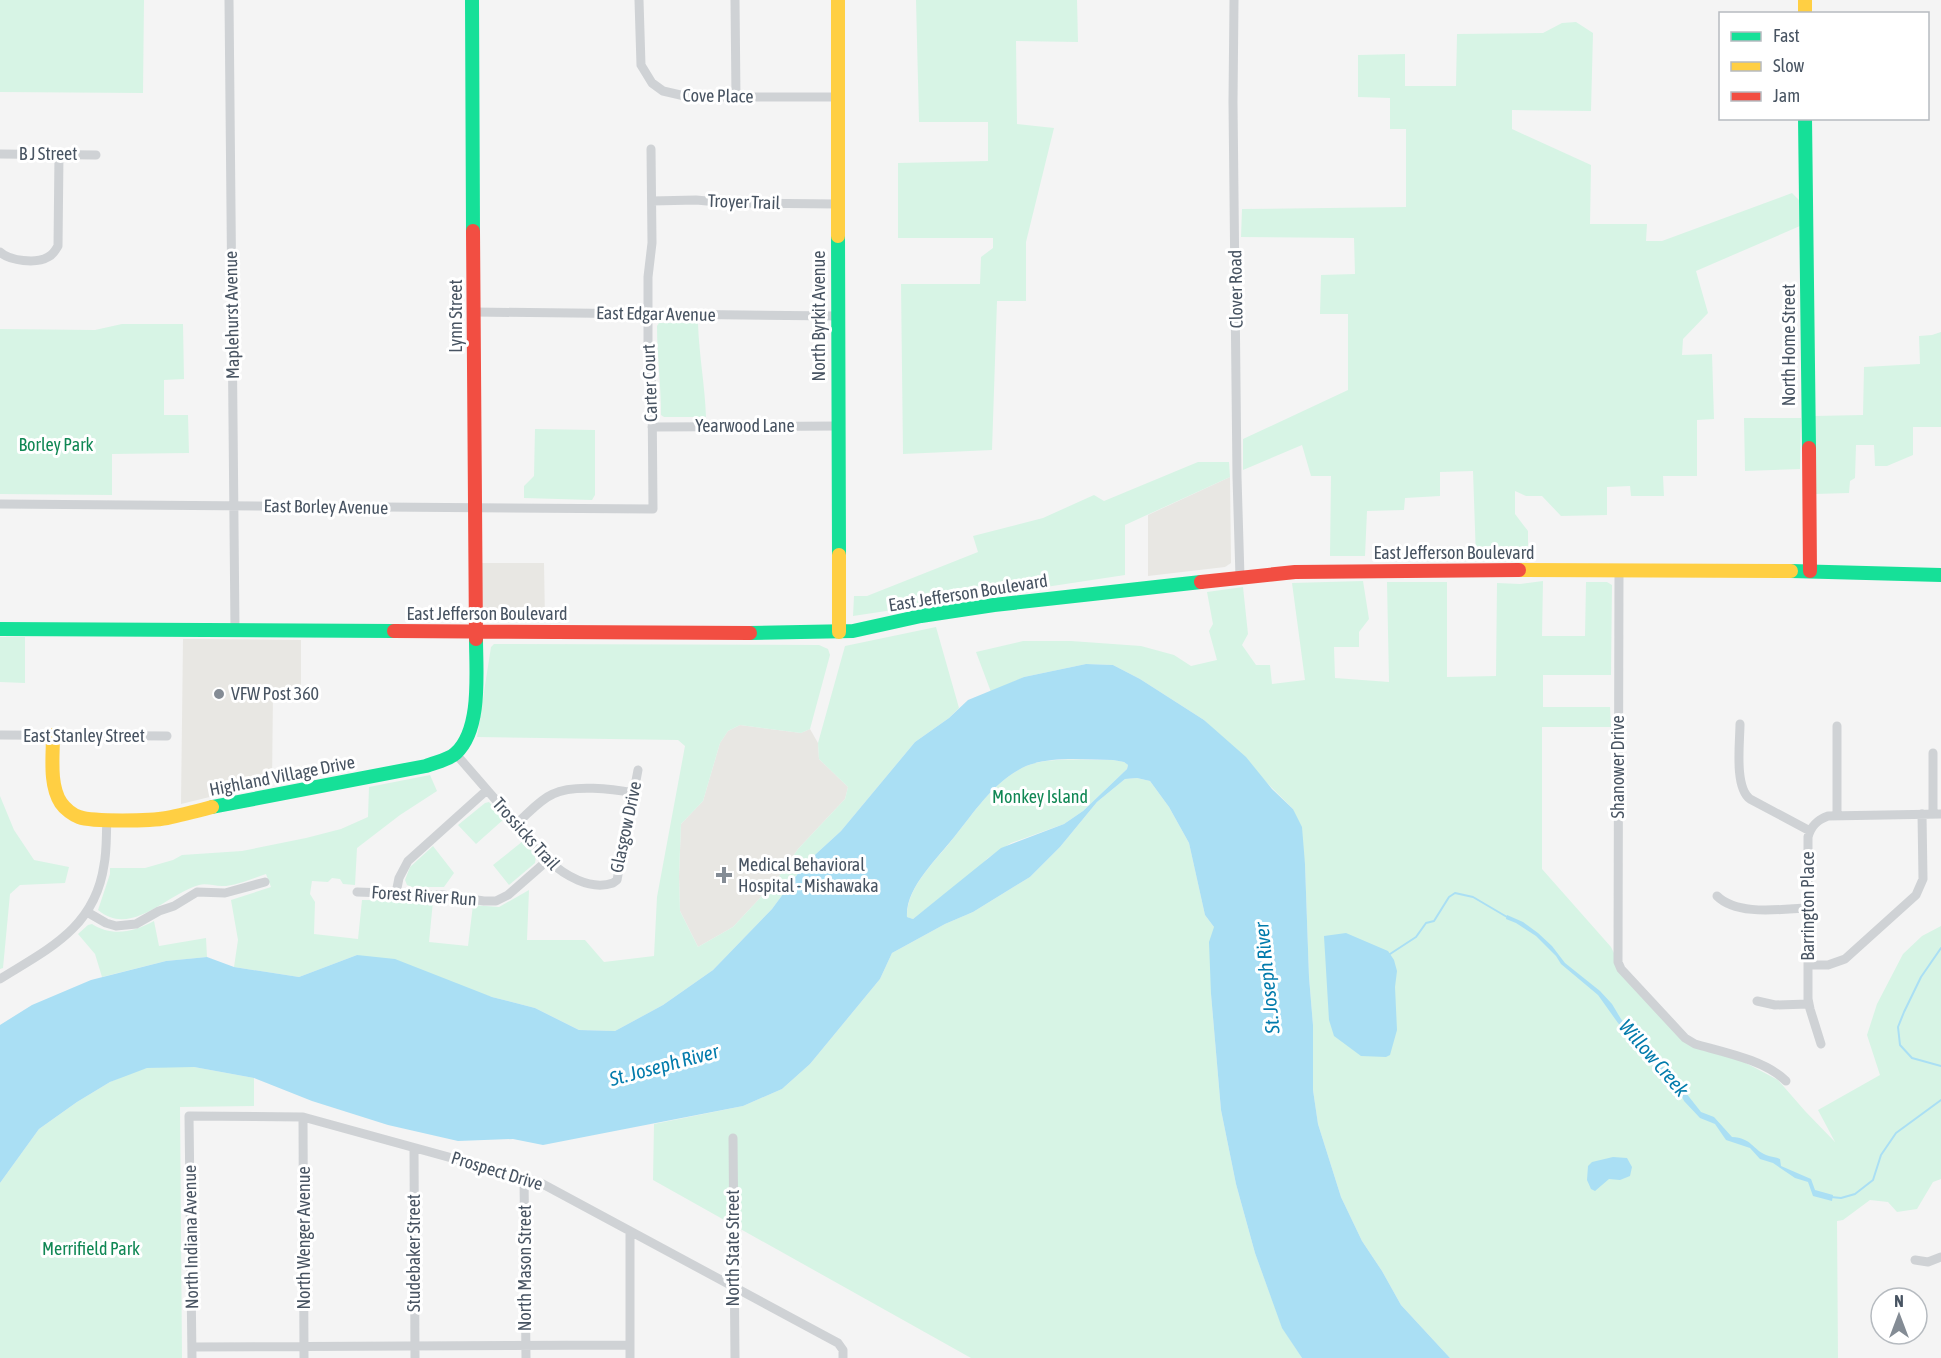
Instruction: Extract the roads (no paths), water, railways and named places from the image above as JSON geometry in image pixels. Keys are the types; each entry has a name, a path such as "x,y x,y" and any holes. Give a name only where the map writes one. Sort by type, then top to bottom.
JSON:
{"street":[{"name":"Maplehurst Avenue","path":"229,0 235,630"},
{"name":"Lynn Street","path":"472,0 476,632"},
{"name":"Cove Place","path":"639,0 639,58 645,75 663,91 680,96 838,97"},
{"path":"735,0 736,97"},
{"name":"North Byrkit Avenue","path":"838,0 839,632"},
{"name":"Clover Road","path":"1234,0 1233,102 1240,577"},
{"name":"North Home Street","path":"1805,120 1810,572"},
{"name":"Carter Court","path":"651,149 648,314 652,509"},
{"name":"B J Street","path":"0,154 96,155"},
{"path":"0,252 13,260 38,260 48,257 58,246 59,154"},
{"name":"Troyer Trail","path":"651,201 837,204"},
{"name":"East Edgar Avenue","path":"474,312 837,316"},
{"name":"Yearwood Lane","path":"652,427 838,426"},
{"name":"East Borley Avenue","path":"0,504 652,509"},
{"name":"East Jefferson Boulevard","path":"0,629 839,632 994,605 1273,573 1340,571 1810,572 1941,575"},
{"name":"Shanower Drive","path":"1619,572 1618,962 1685,1038 1695,1044 1763,1066 1786,1081"},
{"path":"455,753 464,744 473,720 476,632"},
{"path":"1740,724 1740,769 1743,793 1810,831"},
{"path":"1837,726 1837,815"},
{"name":"East Stanley Street","path":"0,735 167,736"},
{"name":"Highland Village Drive","path":"53,735 54,780 60,802 79,817 89,819 148,820 187,814 229,803 426,766 455,753"},
{"name":"Trossicks Trail","path":"455,753 562,874 573,879 601,885 613,884"},
{"path":"1933,753 1937,814"},
{"name":"Glasgow Drive","path":"613,884 619,871 638,770"},
{"path":"396,893 399,878 408,861 487,790"},
{"path":"516,824 545,799 562,791 617,790 634,793"},
{"path":"1808,965 1828,965 1845,959 1916,895 1923,879 1922,814"},
{"name":"Barrington Place","path":"1821,1044 1808,1004 1807,908 1810,831 1825,816 1937,814"},
{"path":"0,980 63,938 76,927 87,912 97,891 105,865 107,819"},
{"name":"Forest River Run","path":"357,892 443,895 496,901 508,895 548,860"},
{"path":"87,912 116,926 136,924 197,892 225,893 265,882"},
{"path":"1717,896 1727,904 1739,909 1807,908"},
{"path":"1757,1001 1775,1005 1808,1004"},
{"name":"Prospect Drive","path":"189,1116 303,1117 524,1177 550,1187 841,1346 843,1358"},
{"name":"North Indiana Avenue","path":"189,1116 192,1358"},
{"name":"North Wenger Avenue","path":"303,1117 304,1358"},
{"name":"North State Street","path":"733,1137 735,1358"},
{"name":"Studebaker Street","path":"414,1148 415,1358"},
{"name":"North Mason Street","path":"524,1177 526,1358"},
{"path":"630,1231 630,1358"},
{"path":"1915,1260 1928,1263 1941,1257"},
{"path":"192,1347 630,1345"}],"water":[{"name":"St. Joseph River","path":"1086,664 1113,665 1140,679 1204,720 1246,757 1272,789 1293,809 1302,827 1305,864 1313,1025 1313,1090 1318,1124 1341,1197 1362,1241 1401,1305 1450,1358 1302,1358 1282,1328 1255,1253 1236,1184 1221,1110 1209,942 1214,927 1205,915 1189,843 1169,807 1150,781 1137,778 1125,779 1097,802 1060,847 1030,877 973,912 945,924 892,953 880,979 810,1064 782,1089 743,1106 543,1145 513,1139 458,1141 388,1125 312,1101 254,1078 194,1067 147,1068 110,1082 39,1129 0,1183 0,1025 32,1005 91,980 166,961 207,957 234,967 299,977 357,955 395,959 492,997 535,1008 579,1030 615,1031 663,1005 713,970 772,909 805,864 841,831 915,742 949,718 968,700 1024,677","holes":["1079,759 1124,762 1128,765 1127,769 1083,811 1064,824 1001,848 913,919 907,917 911,895 917,884 985,798 1002,781 1022,768 1043,761"]},
{"path":"1507,915 1523,922 1538,933 1565,963 1600,991 1648,1054 1658,1058 1666,1072 1681,1080 1686,1093 1701,1112 1714,1117 1732,1137 1744,1139 1761,1153 1780,1159 1781,1166 1811,1179 1815,1190 1833,1195 1832,1201 1813,1196 1808,1182 1795,1178 1773,1163 1760,1159 1750,1148 1726,1140 1715,1124 1700,1118 1684,1101 1675,1082 1665,1080 1649,1059 1640,1053 1630,1035 1618,1023 1598,995 1561,964 1536,936 1506,919"},
{"path":"1346,933 1388,951 1394,960 1397,971 1395,987 1397,1030 1390,1055 1386,1057 1361,1056 1334,1036 1329,1020 1324,936"},
{"path":"1613,1157 1627,1158 1632,1167 1630,1176 1620,1180 1609,1179 1595,1191 1591,1189 1587,1180 1588,1166 1592,1162"}],"waterway":[{"name":"Willow Creek","path":"1390,954 1416,937 1426,923 1434,921 1449,897 1455,893 1473,897 1507,917"},
{"name":"Willow Creek","path":"1941,948 1921,977 1898,1027 1900,1045 1912,1058 1941,1066"},
{"name":"Willow Creek","path":"1831,1197 1841,1198 1855,1194 1873,1180 1881,1155 1896,1133 1941,1100"}],"place":[{"name":"VFW Post 360","path":"219,694"},
{"name":"Medical Behavioral Hospital - Mishawaka","path":"724,875"}],"park label":[{"name":"Borley Park","path":"56,445"},
{"name":"Monkey Island","path":"1040,797"},
{"name":"Merrifield Park","path":"91,1249"}]}
